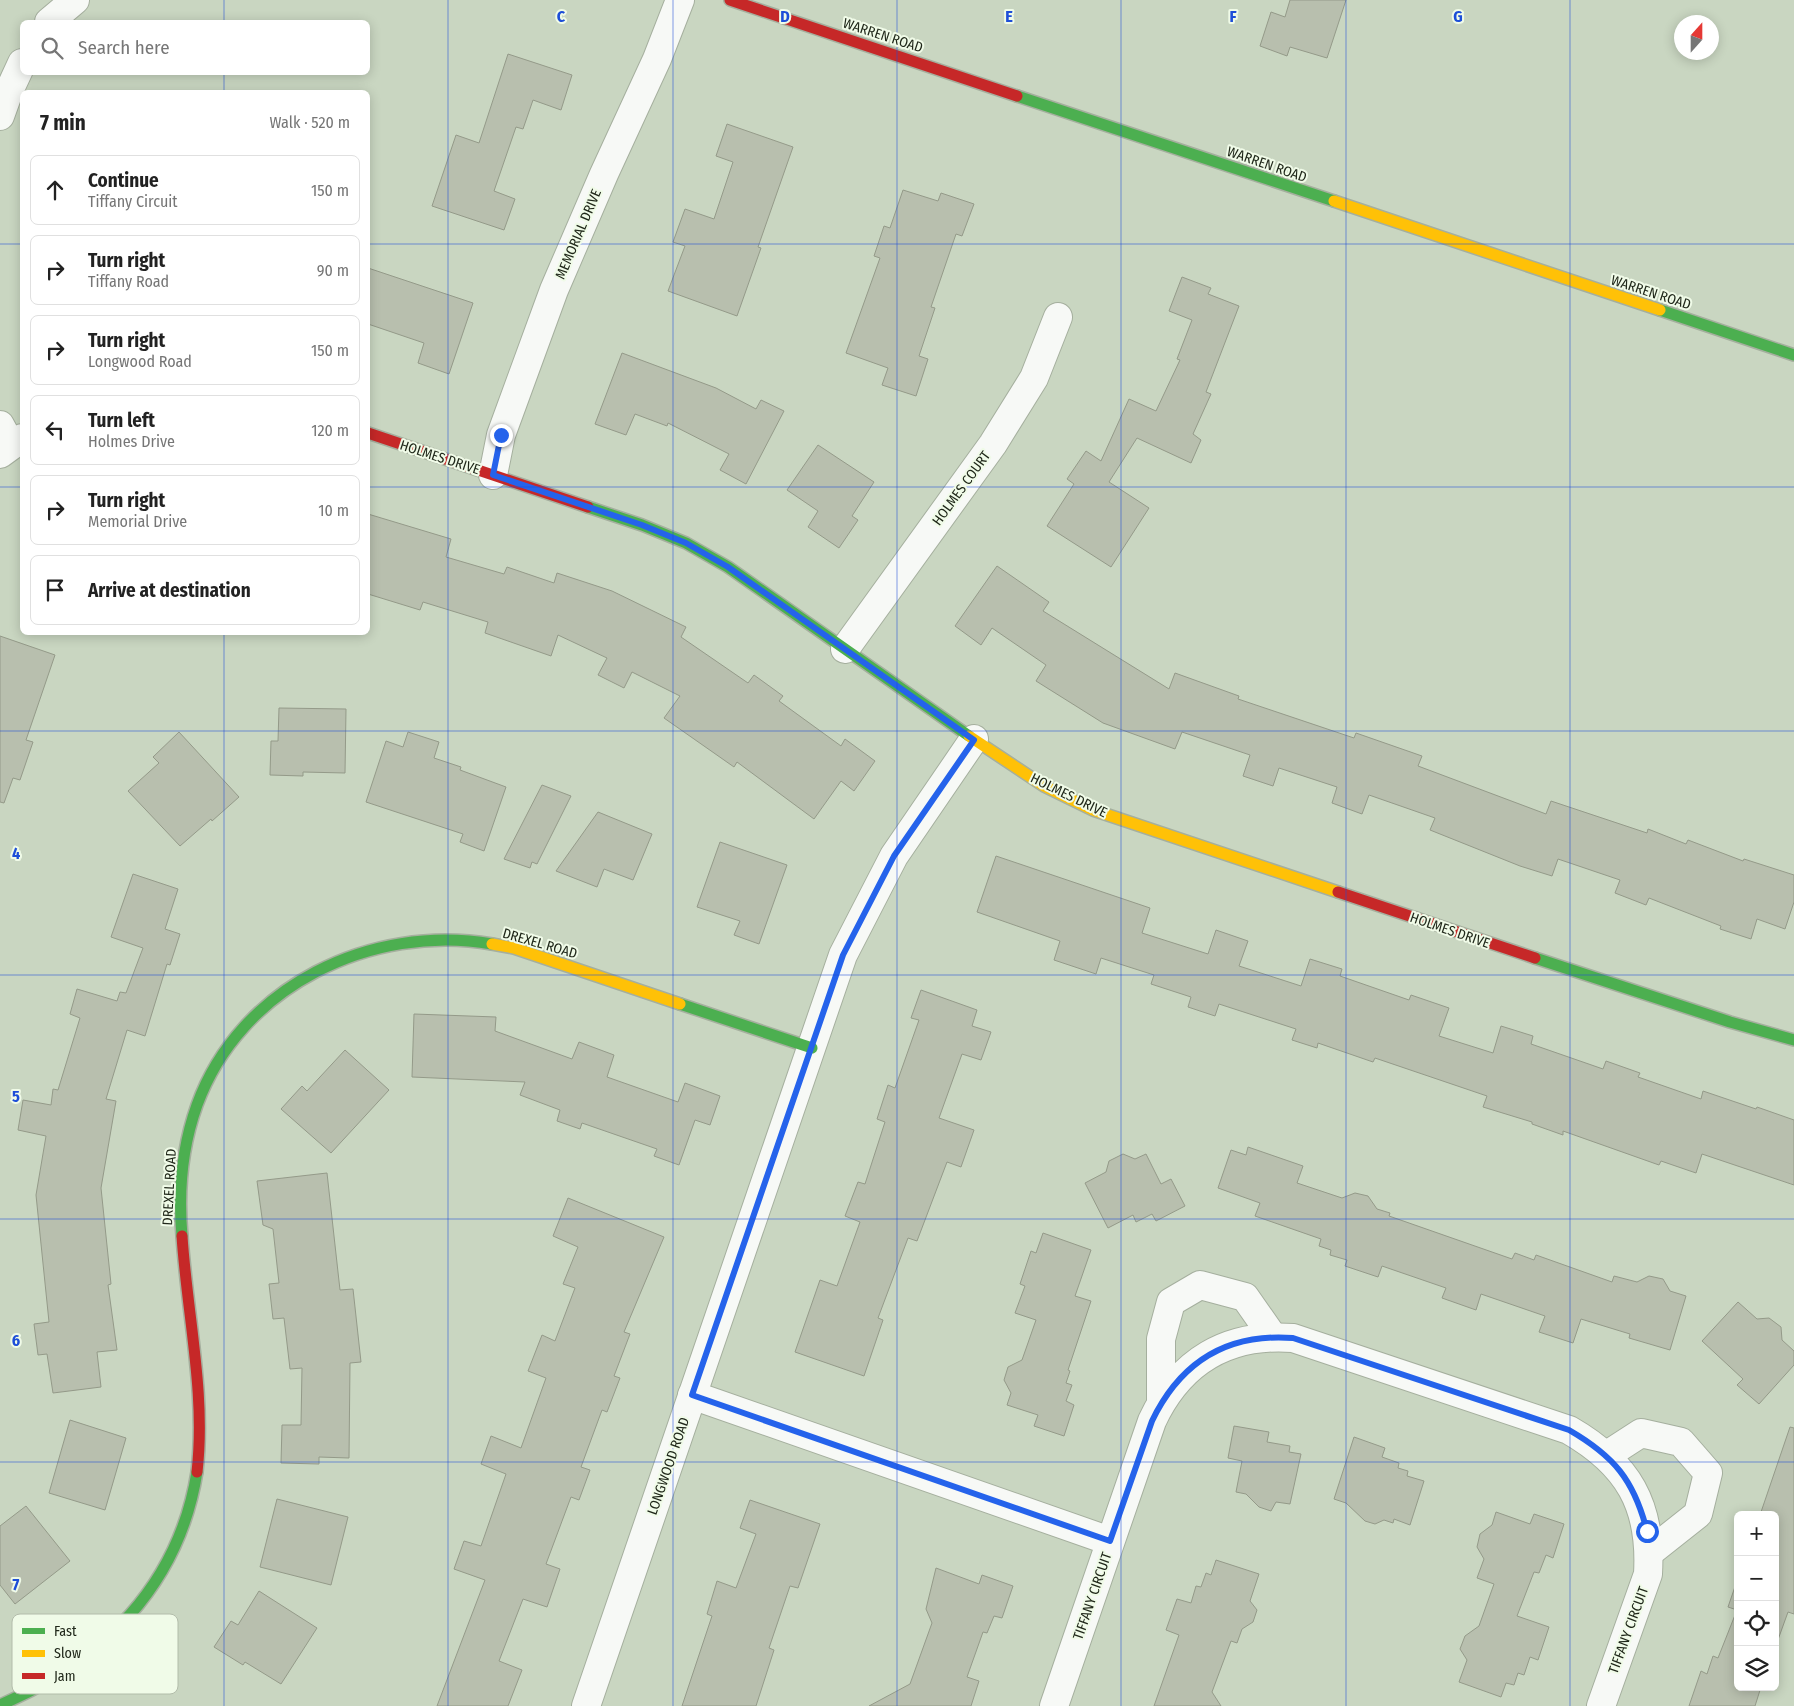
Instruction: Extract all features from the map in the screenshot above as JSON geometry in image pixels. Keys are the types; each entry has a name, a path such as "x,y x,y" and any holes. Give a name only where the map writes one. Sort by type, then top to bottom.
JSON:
{"street":[{"path":"51,20 75,0"},
{"name":"MEMORIAL DRIVE","path":"493,475 501,435 554,290 604,174 657,59 680,0"},
{"name":"WARREN ROAD","path":"730,0 1794,355"},
{"path":"0,116 9,90 20,67"},
{"name":"HOLMES COURT","path":"845,649 993,444 1034,378 1058,317"},
{"name":"HOLMES DRIVE","path":"370,434 642,525 686,543 728,567 974,740 1044,786 1093,810 1547,962 1730,1022 1794,1040"},
{"name":"LONGWOOD ROAD","path":"586,1706 843,955 894,856 974,740"},
{"name":"DREXEL ROAD","path":"131,1614 165,1566 189,1507 197,1474 200,1440 199,1405 182,1235 184,1154 190,1126 204,1089 222,1054 244,1026 274,998 316,970 363,951 411,941 464,939 514,948 812,1048"},
{"name":"TIFFANY CIRCUIT","path":"1161,1402 1161,1339 1171,1302 1200,1285 1245,1297 1273,1337"},
{"name":"TIFFANY CIRCUIT","path":"1054,1706 1152,1421 1161,1402 1183,1374 1200,1360 1218,1350 1252,1339 1273,1337 1293,1338 1569,1430 1606,1455 1621,1472 1636,1496 1642,1510 1650,1552 1648,1574 1601,1706"},
{"path":"692,1395 1110,1541"},
{"path":"1606,1455 1641,1433 1681,1442 1708,1472 1698,1514 1650,1552"},
{"name":"DREXEL ROAD","path":"0,1705 26,1694"}],"building":[{"path":"1290,0 1346,0 1327,58 1290,47 1287,56 1260,46 1271,12 1285,17"},
{"path":"508,54 572,75 561,110 533,100 523,129 516,127 494,191 515,199 504,230 432,206 456,135 479,143"},
{"path":"727,124 793,147 758,247 761,248 737,316 668,291 685,246 673,242 685,209 714,219 733,162 716,156"},
{"path":"903,190 938,201 941,193 974,204 962,236 956,234 931,307 935,308 919,356 928,359 916,396 882,385 888,368 846,353 880,258 874,256 884,226 890,228"},
{"path":"370,269 473,303 449,374 418,363 424,343 370,325"},
{"path":"1182,277 1211,288 1208,294 1239,306 1206,392 1211,394 1193,434 1201,440 1191,463 1137,438 1109,482 1149,508 1111,567 1047,526 1074,484 1067,479 1086,451 1101,461 1129,399 1156,411 1180,360 1177,359 1192,320 1169,311"},
{"path":"622,353 716,388 756,409 761,400 784,411 746,484 720,470 729,454 668,423 667,426 635,414 626,435 595,424"},
{"path":"818,445 874,482 852,516 858,520 839,548 808,527 818,511 787,490"},
{"path":"370,515 451,539 446,557 504,574 507,567 554,583 557,573 612,591 686,627 681,637 748,683 754,675 783,696 779,701 841,746 845,739 875,761 854,791 841,781 814,819 737,762 734,767 664,718 680,696 632,672 624,688 598,675 607,658 558,635 551,656 485,633 488,622 423,602 420,610 370,595"},
{"path":"997,566 1049,602 1043,611 1169,689 1175,673 1239,696 1238,699 1354,738 1356,733 1422,756 1418,766 1546,814 1551,801 1647,833 1648,829 1686,844 1688,840 1743,861 1744,859 1794,875 1794,902 1785,929 1757,919 1751,939 1720,929 1721,926 1649,898 1646,905 1615,893 1620,880 1558,859 1552,876 1520,866 1430,830 1435,818 1369,795 1362,814 1332,803 1337,787 1279,768 1273,786 1243,776 1250,755 1182,732 1175,749 1103,723 1036,681 1046,665 992,628 981,645 955,626"},
{"path":"0,636 55,655 26,740 33,742 20,780 13,778 4,803 0,802"},
{"path":"279,708 346,709 345,773 303,772 303,776 270,775 271,741 278,741"},
{"path":"179,732 239,797 180,846 128,791 159,763 153,757"},
{"path":"408,732 439,742 434,758 461,767 460,770 506,787 484,851 460,842 463,834 366,802 386,741 403,747"},
{"path":"542,785 571,796 537,864 532,862 530,868 504,859"},
{"path":"598,812 652,834 633,880 604,869 597,887 556,871"},
{"path":"720,842 787,865 759,944 734,935 740,921 697,907"},
{"path":"996,856 1150,908 1142,933 1208,954 1216,930 1248,941 1239,966 1301,986 1310,959 1342,969 1340,976 1409,1000 1411,995 1449,1008 1439,1036 1493,1053 1501,1026 1533,1036 1531,1044 1603,1069 1606,1061 1640,1073 1638,1077 1701,1099 1703,1091 1794,1120 1794,1185 1702,1154 1696,1173 1661,1161 1659,1165 1563,1131 1563,1135 1532,1124 1532,1122 1483,1107 1487,1096 1375,1058 1373,1062 1318,1043 1317,1048 1292,1040 1296,1029 1219,1004 1215,1016 1188,1007 1191,997 1151,984 1154,975 1101,958 1096,974 1054,960 1060,941 977,912"},
{"path":"133,874 178,889 165,929 180,934 170,965 167,964 145,1036 127,1030 106,1099 116,1101 101,1188 111,1284 108,1285 117,1350 97,1352 101,1387 53,1393 47,1354 38,1355 34,1324 49,1322 36,1195 46,1136 18,1130 23,1100 51,1105 53,1089 58,1090 80,1018 70,1014 77,989 117,1001 120,992 126,993 143,948 111,937"},
{"path":"921,990 977,1010 972,1026 991,1032 981,1060 962,1054 939,1118 974,1130 961,1167 947,1162 917,1241 908,1238 878,1318 883,1320 864,1376 795,1352 820,1280 837,1286 860,1222 845,1216 858,1182 865,1184 885,1122 877,1119 888,1085 895,1088 919,1020 911,1018"},
{"path":"414,1014 496,1017 495,1031 572,1059 579,1042 614,1055 607,1077 678,1102 685,1083 720,1096 710,1125 695,1120 679,1165 654,1156 657,1149 582,1123 580,1129 557,1121 560,1110 520,1095 525,1082 412,1077"},
{"path":"345,1050 389,1090 331,1153 281,1109 302,1086 307,1091"},
{"path":"1248,1147 1303,1166 1297,1183 1342,1198 1355,1193 1368,1196 1377,1209 1390,1213 1389,1216 1512,1259 1515,1253 1534,1260 1536,1255 1612,1282 1614,1276 1637,1282 1649,1276 1663,1279 1670,1291 1686,1296 1670,1350 1629,1338 1630,1334 1581,1319 1573,1343 1539,1332 1545,1316 1481,1294 1476,1310 1442,1298 1446,1288 1382,1266 1378,1277 1345,1266 1347,1260 1330,1255 1331,1250 1319,1246 1321,1239 1255,1216 1260,1203 1218,1188 1231,1150 1246,1155"},
{"path":"1123,1154 1135,1159 1146,1154 1161,1184 1171,1179 1185,1206 1156,1221 1152,1214 1136,1222 1133,1215 1108,1228 1085,1183 1106,1172 1109,1161"},
{"path":"327,1173 340,1290 353,1289 361,1362 350,1363 349,1458 319,1457 319,1464 281,1463 282,1425 301,1425 302,1368 290,1369 284,1318 273,1319 269,1284 279,1283 273,1229 263,1225 257,1181"},
{"path":"568,1198 664,1237 624,1332 630,1334 614,1376 620,1378 607,1412 602,1410 581,1467 590,1470 579,1500 571,1497 546,1564 560,1569 547,1607 523,1599 499,1661 522,1670 508,1706 437,1706 485,1580 454,1569 464,1541 481,1546 506,1474 481,1464 491,1436 521,1448 546,1378 528,1371 542,1335 555,1341 575,1288 563,1284 578,1247 553,1236"},
{"path":"1043,1233 1091,1250 1075,1296 1091,1301 1068,1370 1070,1371 1066,1383 1072,1385 1066,1401 1074,1405 1064,1436 1034,1426 1038,1415 1007,1405 1011,1393 1004,1380 1008,1367 1022,1360 1036,1320 1015,1313 1025,1286 1020,1284 1031,1251 1036,1253"},
{"path":"1738,1302 1757,1319 1769,1318 1781,1327 1782,1340 1794,1351 1794,1365 1759,1404 1737,1385 1743,1379 1702,1341"},
{"path":"70,1420 126,1438 105,1510 49,1493"},
{"path":"1234,1426 1269,1432 1267,1442 1290,1446 1289,1452 1301,1454 1290,1504 1276,1502 1271,1511 1259,1507 1246,1494 1236,1492 1242,1461 1228,1458"},
{"path":"1790,1427 1794,1428 1794,1614 1788,1612 1779,1637 1779,1511 1761,1511"},
{"path":"1354,1437 1385,1448 1382,1457 1399,1463 1398,1468 1408,1471 1407,1476 1424,1481 1410,1525 1394,1519 1393,1523 1384,1520 1375,1524 1365,1521 1346,1503 1334,1499"},
{"path":"277,1499 348,1517 331,1585 260,1567"},
{"path":"750,1500 820,1524 798,1588 790,1586 769,1648 774,1650 756,1706 682,1706 712,1616 707,1614 717,1581 736,1588 756,1534 740,1528"},
{"path":"26,1506 70,1561 15,1604 0,1585 0,1526"},
{"path":"1496,1512 1530,1524 1534,1514 1564,1524 1553,1558 1546,1555 1539,1573 1534,1572 1517,1616 1549,1627 1538,1660 1530,1657 1524,1675 1518,1673 1514,1685 1506,1683 1501,1697 1459,1682 1467,1660 1460,1649 1465,1636 1479,1626 1494,1584 1477,1578 1484,1559 1477,1547 1480,1534 1492,1525"},
{"path":"1216,1560 1259,1574 1250,1601 1257,1610 1253,1622 1242,1629 1237,1643 1231,1641 1212,1692 1221,1706 1154,1706 1179,1635 1166,1630 1177,1599 1191,1603 1196,1586 1201,1587 1206,1573 1211,1575"},
{"path":"936,1568 979,1584 982,1575 1013,1586 1002,1618 994,1616 987,1633 983,1632 967,1677 979,1681 971,1706 869,1706 910,1684 932,1623 926,1609"},
{"path":"1734,1590 1734,1609 1728,1607"},
{"path":"259,1591 317,1628 281,1684 245,1662 243,1665 214,1647 231,1621 238,1625"},
{"path":"1734,1618 1734,1691 1760,1691 1755,1706 1689,1706 1701,1671 1707,1674 1713,1656 1718,1658"}],"traffic: fast":[{"path":"1017,96 1334,201"},
{"path":"1660,310 1794,355"},
{"path":"588,507 642,525 686,543 728,567 969,736"},
{"path":"182,1236 182,1169 192,1121 197,1105 217,1063 244,1027 278,996 316,972 357,954 401,944 447,940 492,944"},
{"path":"1535,958 1730,1022 1794,1040"},
{"path":"680,1004 812,1048"},
{"path":"131,1614 154,1584 173,1550 188,1513 197,1472"},
{"path":"0,1705 23,1694"}],"traffic: slow":[{"path":"1334,201 1660,310"},
{"path":"969,736 1044,786 1093,810 1338,892"},
{"path":"492,944 514,948 680,1004"}],"traffic: jam":[{"path":"730,0 1017,96"},
{"path":"370,434 588,507"},
{"path":"1338,892 1535,958"},
{"path":"182,1236 198,1383 199,1442 197,1472"}],"route":[{"path":"501,435 493,475 642,525 686,543 728,567 974,740 894,856 843,955 692,1395 1110,1541 1152,1421 1161,1402 1183,1374 1200,1360 1218,1350 1252,1339 1293,1338 1569,1430 1606,1455 1621,1472 1633,1490 1642,1510 1647,1531"}]}
